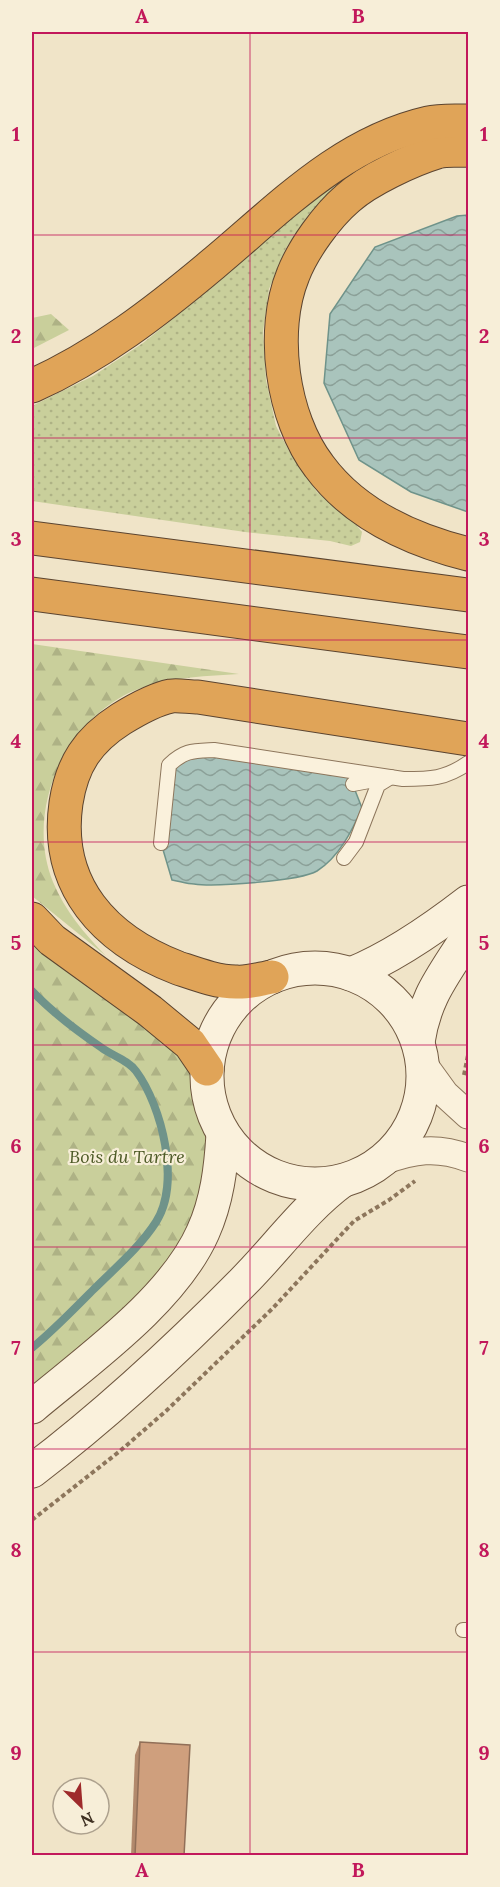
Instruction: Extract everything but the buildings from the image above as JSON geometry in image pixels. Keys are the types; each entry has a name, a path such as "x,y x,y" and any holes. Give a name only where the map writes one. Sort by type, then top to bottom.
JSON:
{"highway":[{"path":"32,386 81,362 127,333 342,158 381,137 430,122 468,121"},
{"path":"468,150 438,152 390,172 349,197 316,235 293,275 283,316 281,346 289,406 300,434 318,466 345,495 380,521 431,545 468,554"},
{"path":"32,538 468,595"},
{"path":"32,594 468,652"},
{"path":"272,977 236,982 194,973 156,959 124,940 84,899 70,869 65,839 65,811 69,781 82,754 105,729 133,712 170,696 198,697 468,739"},
{"path":"32,919 52,940 150,1011 190,1044 207,1068"}],"main road":[{"path":"351,974 372,965 400,948 468,902"},
{"path":"421,1053 406,1016 391,998 373,984 351,974 325,968 298,969 272,977 248,991 232,1007 219,1026 211,1046 207,1068 208,1092 213,1114 223,1134 237,1152 255,1166 275,1177 297,1183 320,1185 361,1175 383,1161 394,1152 408,1133 418,1112 423,1089 421,1023 430,996 468,936"},
{"path":"32,1407 98,1353 147,1307 179,1272 203,1233 221,1173 223,1134"},
{"path":"32,1471 150,1371 254,1271 316,1203 342,1181"}],"street":[{"path":"421,1053 440,1088 461,1109"},
{"path":"383,1161 402,1154 436,1150 449,1151 468,1158"}],"lane":[{"path":"161,843 169,765 180,754 214,750 390,777 429,779 444,777 468,763"},
{"path":"352,784 390,777"},
{"path":"344,858 356,842 378,785 390,777"}],"path":[{"path":"461,1109 461,1085 468,1055"},
{"path":"32,1520 120,1451 166,1411 272,1309 354,1221 390,1200 420,1178 436,1150"}],"green space":[{"path":"376,159 334,187 309,214 286,248 269,289 263,332 266,380 276,426 289,451 317,492 354,522 362,532 360,542 351,546 330,541 245,532 32,501 32,406 93,376 143,343 221,280 332,181"},
{"path":"51,314 69,330 32,349 32,318"},
{"path":"32,644 239,674 167,681 144,687 117,700 94,718 74,740 59,766 49,794 44,824 45,853 53,882 63,903 106,956 32,896"},
{"name":"Bois du Tartre","path":"32,919 204,1068 204,1087 217,1124 205,1225 32,1409"}],"water":[{"path":"468,215 468,512 411,492 359,460 324,383 330,314 375,247 457,216"},
{"path":"194,751 347,770 362,808 338,851 325,865 308,875 220,885 191,884 172,880 161,843 169,765"}],"waterway":[{"path":"32,991 74,1028 136,1071 154,1104 168,1166 163,1206 150,1231 127,1257 32,1348"}]}
